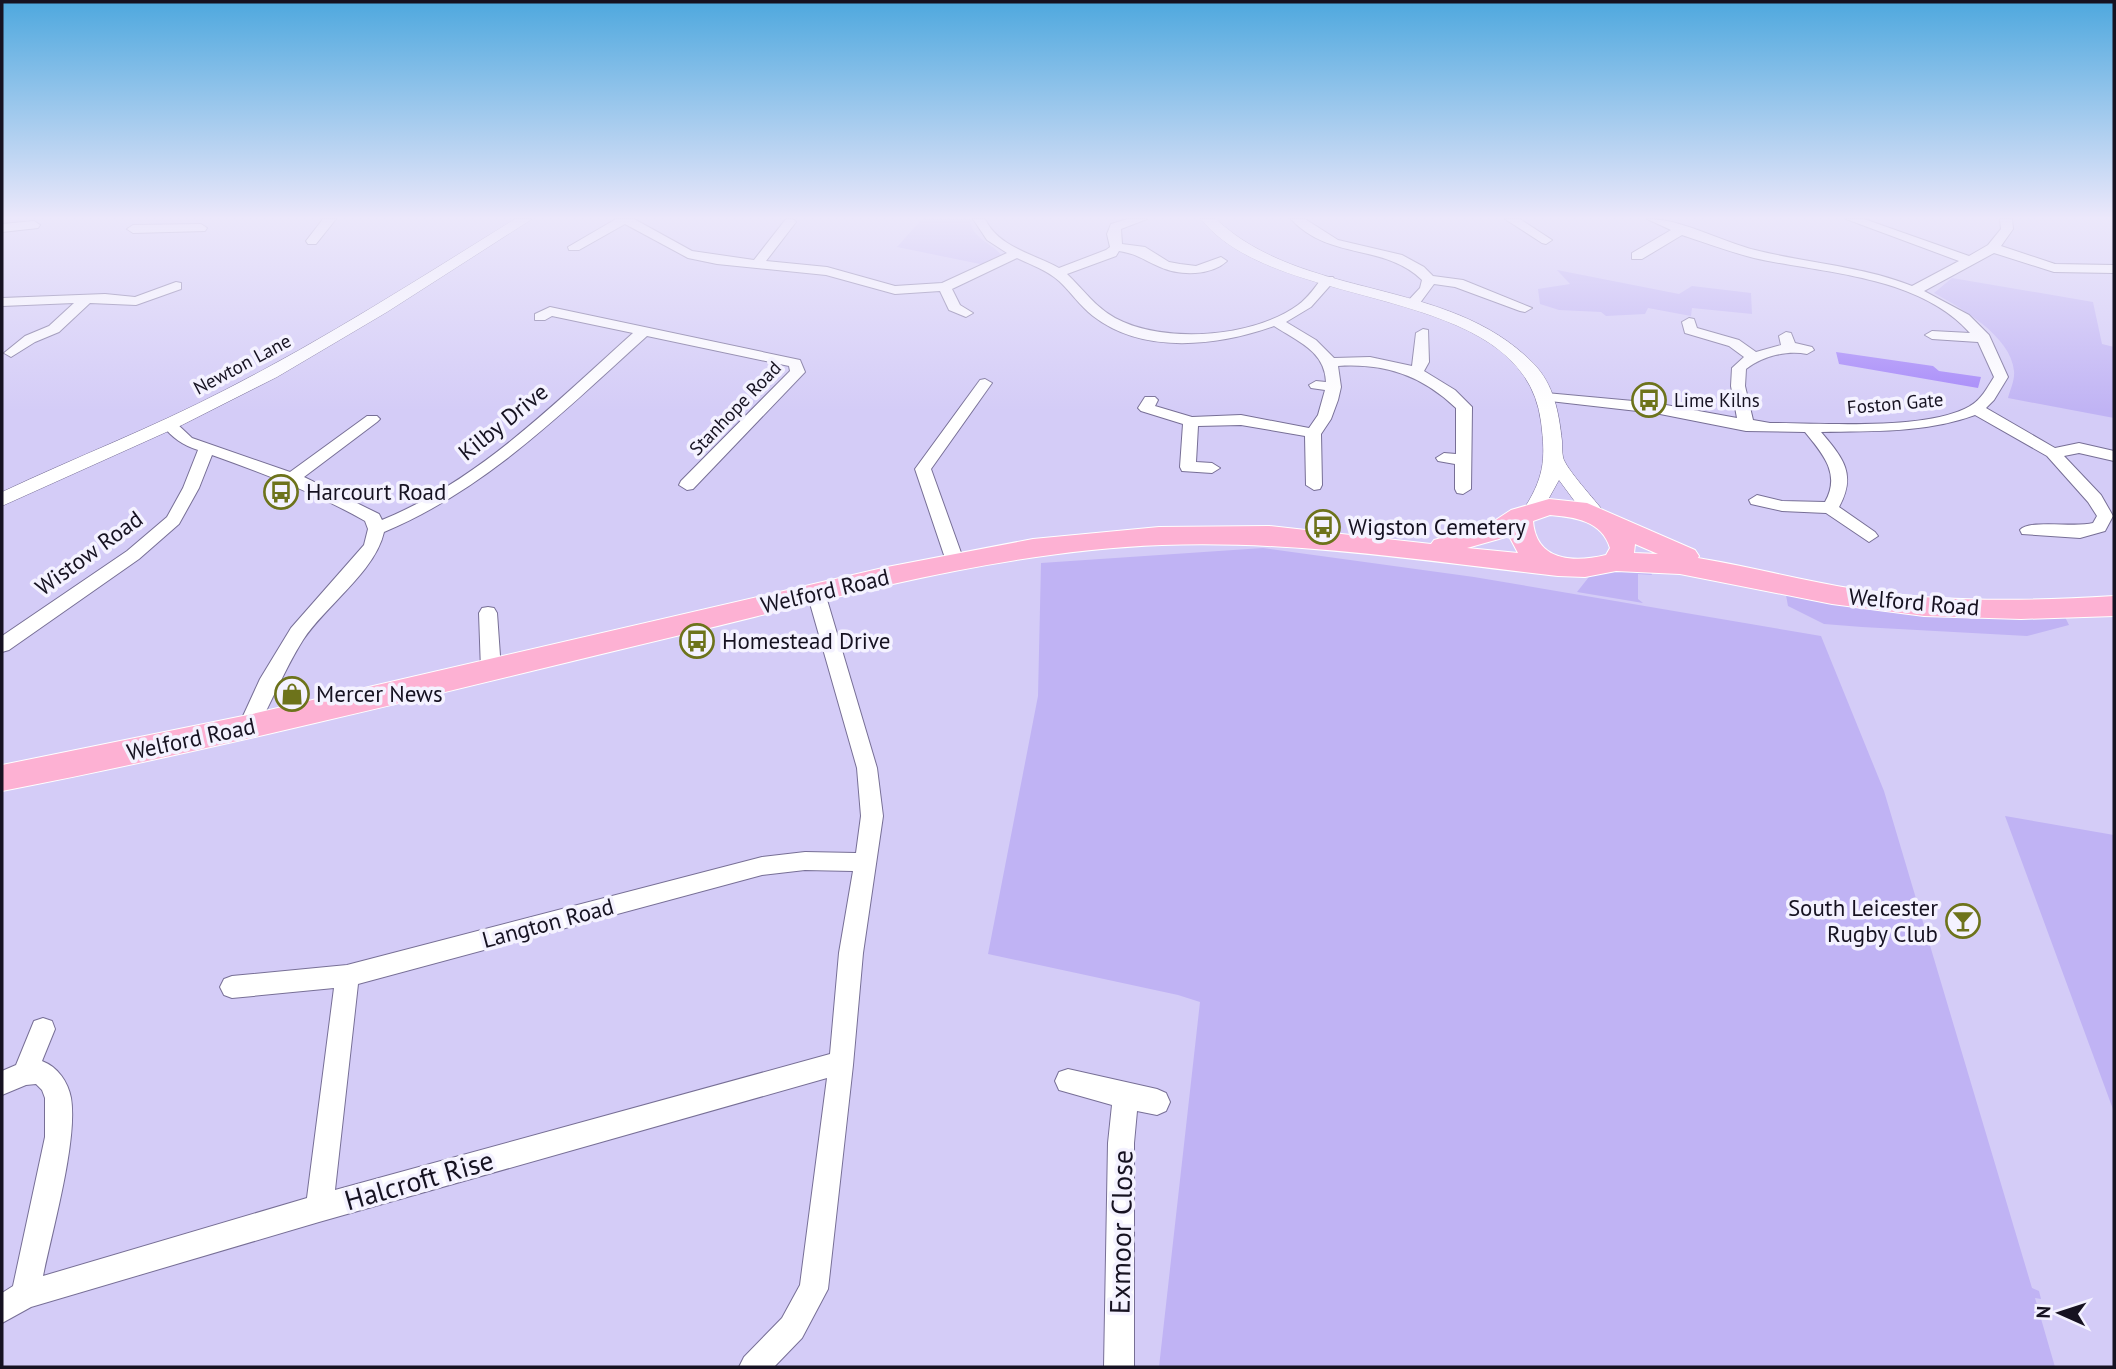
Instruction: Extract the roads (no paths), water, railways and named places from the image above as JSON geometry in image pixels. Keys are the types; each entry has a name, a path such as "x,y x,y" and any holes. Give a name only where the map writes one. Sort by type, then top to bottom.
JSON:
{"main road":[{"path":"1549,507 1578,509 1604,521 1619,534 1623,548 1616,562 1596,568 1558,567 1528,548 1522,539 1526,514 1549,507"},
{"name":"Welford Road","path":"1411,549 1456,544 1497,531 1526,514"},
{"name":"Welford Road","path":"1604,521 1717,569"},
{"name":"Welford Road","path":"2,778 248,727 955,561 1082,542 1159,536 1269,535 1558,567"},
{"name":"Welford Road","path":"1616,562 1662,561 1717,569 1864,601 1981,609 2114,606"}],"street":[{"name":"Newton Lane","path":"2,500 170,425 295,360 421,283"},
{"path":"869,283 894,290 945,287 954,283"},
{"path":"1067,283 1097,312 1129,330 1156,335 1195,337 1230,334 1277,322 1301,309 1325,283"},
{"path":"1338,283 1412,304 1468,326 1518,355 1535,374 1546,397 1555,461 1549,487 1526,514"},
{"path":"1412,304 1426,289 1428,283"},
{"path":"1457,283 1525,309"},
{"name":"Foston Gate","path":"1546,397 1656,408 1746,426 1810,428 1891,426 1944,421 1976,409 1989,397 2001,377 1997,359 1983,338 1962,316 1914,290 1891,283"},
{"path":"1914,290 1927,283"},
{"path":"2,302 105,298 134,306 176,286"},
{"path":"945,287 955,310"},
{"path":"11,354 30,339 54,329 84,300"},
{"name":"Stanhope Road","path":"549,311 795,363 798,372 687,485"},
{"path":"1277,322 1329,357 1335,371 1326,418 1313,433 1314,485"},
{"path":"1689,322 1690,330 1734,343 1753,356"},
{"name":"Kilby Drive","path":"376,529 397,522 487,468 645,330"},
{"path":"1417,371 1422,362 1423,333"},
{"path":"1932,335 1983,338"},
{"path":"1746,426 1738,386 1739,368 1753,356 1782,351 1787,341 1807,350"},
{"path":"1332,362 1365,361 1417,371 1442,385 1464,407 1463,489"},
{"path":"955,561 923,469 985,383"},
{"path":"1316,385 1334,387"},
{"path":"1150,400 1146,408 1191,422 1241,420 1313,433"},
{"path":"1976,409 2053,453 2095,499 2105,516 2099,527 2080,532 2028,530"},
{"path":"292,478 372,419"},
{"path":"1191,422 1188,467 1212,468"},
{"path":"170,425 186,441 292,478 337,498 373,518 376,529 372,547 298,633 270,679 248,727"},
{"path":"1810,428 1835,459 1842,477 1839,495 1830,508"},
{"path":"2053,453 2078,448 2114,456"},
{"name":"Wistow Road","path":"2,645 133,555 173,520 191,488 206,449"},
{"path":"1444,458 1463,460"},
{"path":"1555,461 1604,521"},
{"path":"1757,500 1783,512 1830,508 1869,536"},
{"path":"754,1367 792,1328 814,1289 841,1065 851,953 872,816 867,768 816,593"},
{"path":"488,613 491,670"},
{"name":"Langton Road","path":"232,987 347,976 762,866 805,861 865,862"},
{"path":"319,1208 347,976"},
{"path":"13,1078 43,1029"},
{"name":"Halcroft Rise","path":"2,1309 25,1295 319,1208 821,1067 841,1065"},
{"path":"13,1078 40,1072 52,1082 58,1098 58,1137 25,1295"},
{"path":"1069,1081 1157,1102"},
{"name":"Exmoor Close","path":"1119,1367 1121,1143 1126,1096"}],"place":[{"name":"Lime Kilns","path":"1649,400"},
{"name":"Harcourt Road","path":"281,492"},
{"name":"Wigston Cemetery","path":"1323,527"},
{"name":"Homestead Drive","path":"697,641"},
{"name":"Mercer News","path":"292,694"},
{"name":"South Leicester Rugby Club","path":"1963,921"}]}
